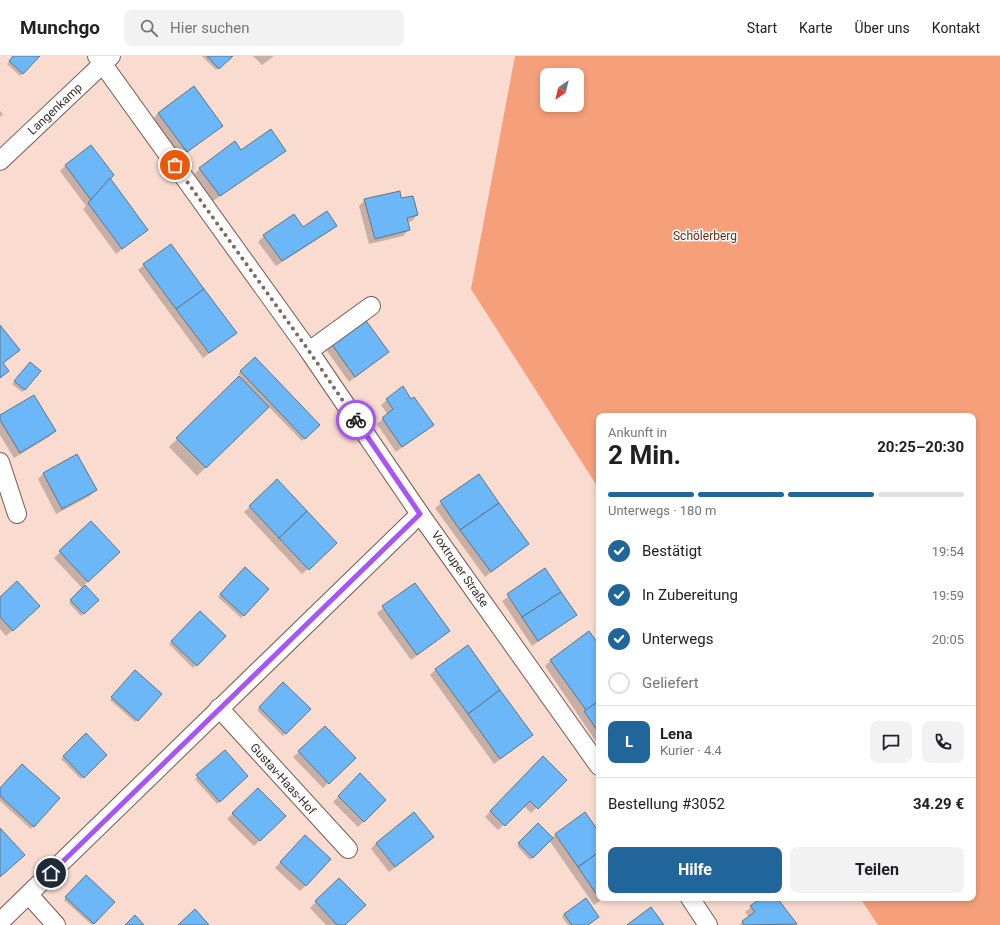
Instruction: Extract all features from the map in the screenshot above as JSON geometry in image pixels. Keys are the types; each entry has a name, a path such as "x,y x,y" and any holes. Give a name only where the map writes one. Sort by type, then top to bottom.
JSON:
{"street":[{"name":"Langenkamp","path":"0,161 103,59"},
{"name":"Voxtruper Straße","path":"103,59 309,351 420,514 596,762"},
{"path":"309,351 371,306"},
{"path":"0,462 17,514"},
{"path":"0,922 420,514"},
{"name":"Gustav-Haas-Hof","path":"219,708 348,849"},
{"path":"29,895 56,925"},
{"path":"692,901 708,925"}],"green space":[{"name":"Schölerberg","path":"515,56 1000,56 1000,925 878,925 862,901 976,901 976,413 596,413 596,484 471,289"}],"building":[{"path":"13,56 40,56 23,74 9,61"},
{"path":"207,56 233,56 219,69"},
{"path":"194,86 223,126 187,152 158,113"},
{"path":"271,129 286,151 220,196 199,168 235,141 241,150"},
{"path":"91,145 114,175 91,200 65,165"},
{"path":"110,178 148,230 122,249 88,203"},
{"path":"400,191 401,198 413,196 418,215 407,218 410,230 375,239 364,199"},
{"path":"327,211 337,226 282,261 263,235 294,214 303,227"},
{"path":"171,244 204,289 176,309 143,264"},
{"path":"204,289 237,333 209,353 176,309"},
{"path":"364,318 389,352 355,377 330,342"},
{"path":"0,325 20,350 3,363 9,371 0,378"},
{"path":"255,357 320,425 305,439 240,371"},
{"path":"30,362 41,371 25,390 14,381"},
{"path":"239,376 269,407 206,468 176,438"},
{"path":"403,386 411,399 414,397 434,425 402,447 382,418 393,409 386,399"},
{"path":"34,395 56,431 20,453 0,420 0,415"},
{"path":"77,454 97,490 62,509 43,473"},
{"path":"479,474 499,503 460,530 440,501"},
{"path":"277,479 307,511 279,538 249,506"},
{"path":"499,503 529,544 491,572 460,530"},
{"path":"307,511 337,543 309,570 279,538"},
{"path":"91,521 120,552 88,582 59,551"},
{"path":"245,567 269,589 244,616 220,594"},
{"path":"545,568 561,592 522,617 507,594"},
{"path":"17,581 40,606 13,631 0,617 0,597"},
{"path":"415,583 450,631 417,655 382,606"},
{"path":"85,585 99,600 84,614 70,600"},
{"path":"561,592 577,615 538,641 522,617"},
{"path":"200,611 226,636 197,666 171,641"},
{"path":"589,631 596,641 596,703 586,710 550,660"},
{"path":"468,645 500,690 468,714 435,669"},
{"path":"135,670 162,694 138,721 111,697"},
{"path":"283,682 311,709 286,734 259,707"},
{"path":"500,690 533,735 500,759 468,714"},
{"path":"596,703 596,729 584,711"},
{"path":"325,726 356,758 329,784 298,751"},
{"path":"86,733 107,755 84,778 63,756"},
{"path":"225,750 248,776 220,802 196,775"},
{"path":"543,756 567,780 538,809 530,801 505,826 490,811"},
{"path":"22,764 60,798 34,827 0,796 0,788"},
{"path":"360,773 386,800 364,822 338,796"},
{"path":"258,788 286,816 260,841 232,813"},
{"path":"414,812 434,837 395,867 376,843"},
{"path":"585,812 596,828 596,854 578,867 555,834"},
{"path":"538,823 553,838 533,858 518,843"},
{"path":"0,828 25,855 0,877"},
{"path":"305,835 331,859 306,886 280,862"},
{"path":"596,854 596,894 578,867"},
{"path":"86,875 115,902 94,924 65,897"},
{"path":"339,878 366,905 345,925 337,925 315,901"},
{"path":"586,898 599,917 588,925 572,925 564,914"},
{"path":"757,901 779,901 797,924 744,925 742,921 755,912 750,906"},
{"path":"651,907 664,925 627,925"},
{"path":"195,909 209,925 178,925"},
{"path":"135,915 144,925 125,925"}],"way so far":[{"path":"175,165 309,351 356,420"}],"route":[{"path":"51,873 420,514 356,420"}]}
